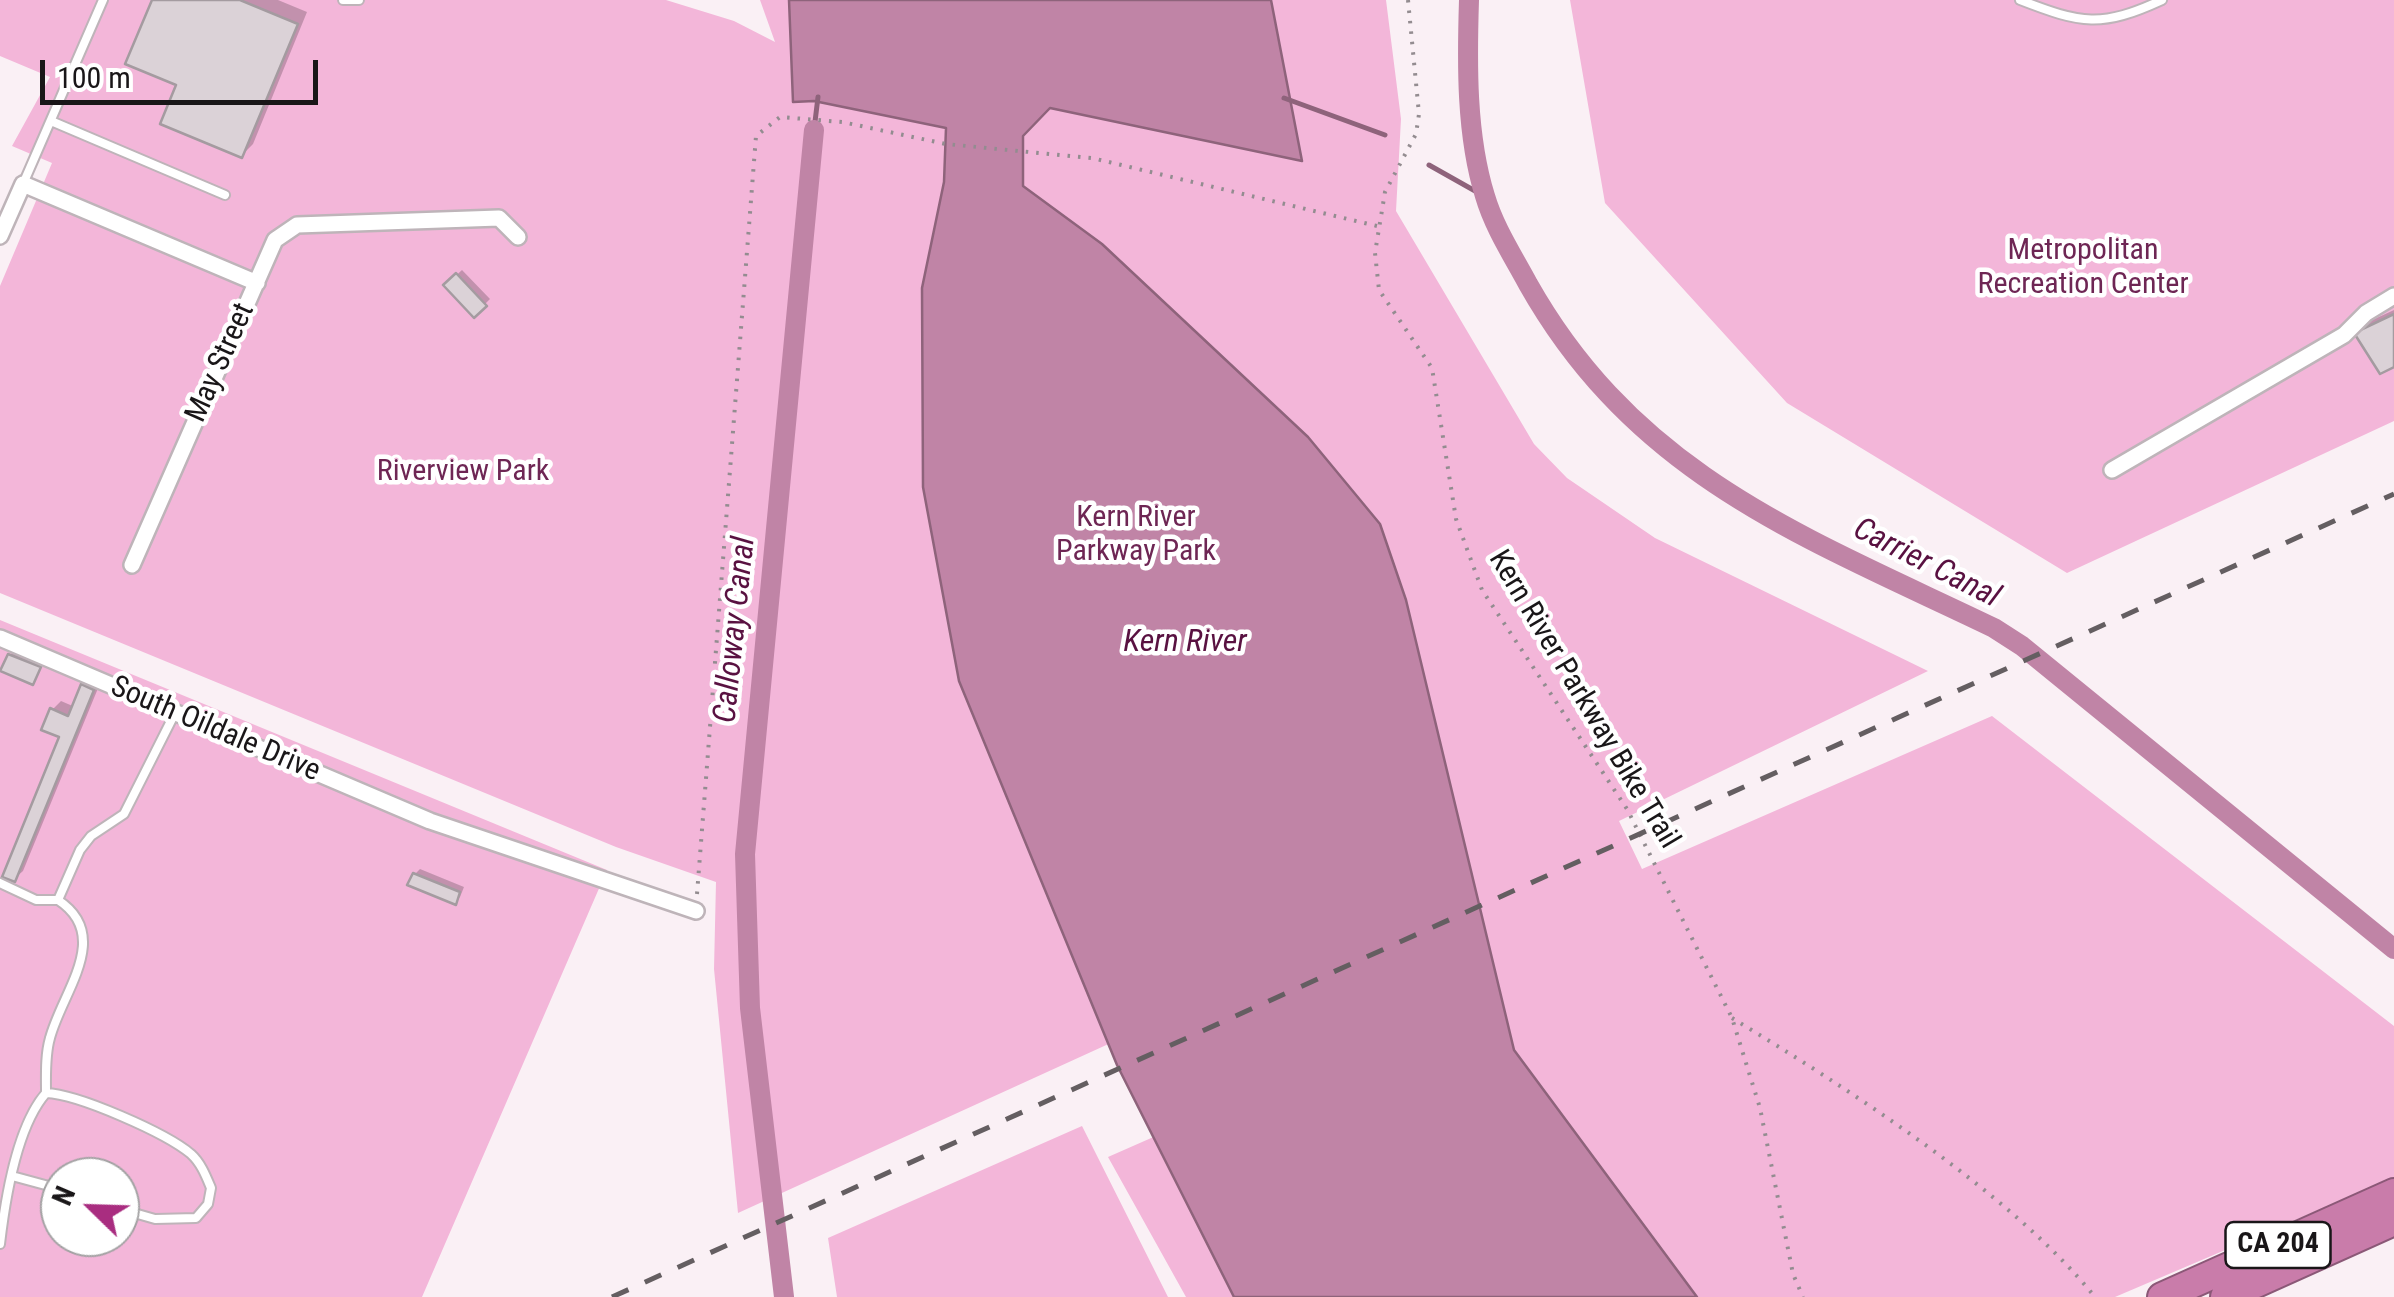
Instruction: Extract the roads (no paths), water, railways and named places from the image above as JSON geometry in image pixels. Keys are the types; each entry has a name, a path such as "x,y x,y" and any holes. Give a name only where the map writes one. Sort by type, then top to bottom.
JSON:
{"highway":[{"name":"CA 204","path":"2162,1297 2394,1193"},
{"name":"CA 204","path":"2225,1297 2394,1221"}],"street":[{"path":"0,236 23,184"},
{"name":"May Street","path":"23,184 256,282 132,565"},
{"path":"256,282 275,240 297,225 499,218 518,236"},
{"path":"2112,470 2344,335 2366,313 2394,296"},
{"name":"South Oildale Drive","path":"0,638 430,821 696,911"}],"lane":[{"path":"23,184 103,0"},
{"path":"344,0 358,0"},
{"path":"2020,0 2064,17 2118,20 2162,0"},
{"path":"51,120 225,195"},
{"path":"58,900 80,850 91,836 124,814 175,713"},
{"path":"0,884 36,900 58,900 78,917 84,933 80,966 50,1039 46,1092 12,1176 0,1244"},
{"path":"46,1092 70,1098 158,1136 191,1155 211,1188 208,1204 196,1218 155,1219 140,1215"},
{"path":"12,1176 40,1184"}],"water":[{"name":"Kern River","path":"789,0 1271,0 1302,161 1050,108 1023,136 1023,186 1102,244 1308,437 1380,524 1406,600 1514,1050 1697,1297 1234,1297 1117,1065 959,681 923,487 922,288 944,182 946,128 814,101 793,102"}],"waterway":[{"name":"Carrier Canal","path":"1469,0 1471,124 1489,208 1528,284 1572,350 1620,406 1674,454 1731,494 1792,530 1994,628 2022,646 2394,949"},
{"name":"Calloway Canal","path":"814,130 818,97"},
{"path":"1284,98 1385,135"},
{"name":"Calloway Canal","path":"784,1297 750,1008 745,854 814,130"},
{"path":"1429,165 1484,196"}],"railway":[{"path":"612,1297 2394,494"}],"park label":[{"name":"Metropolitan Recreation Center","path":"2083,268"},
{"name":"Riverview Park","path":"463,472"},
{"name":"Kern River Parkway Park","path":"1136,535"}]}
